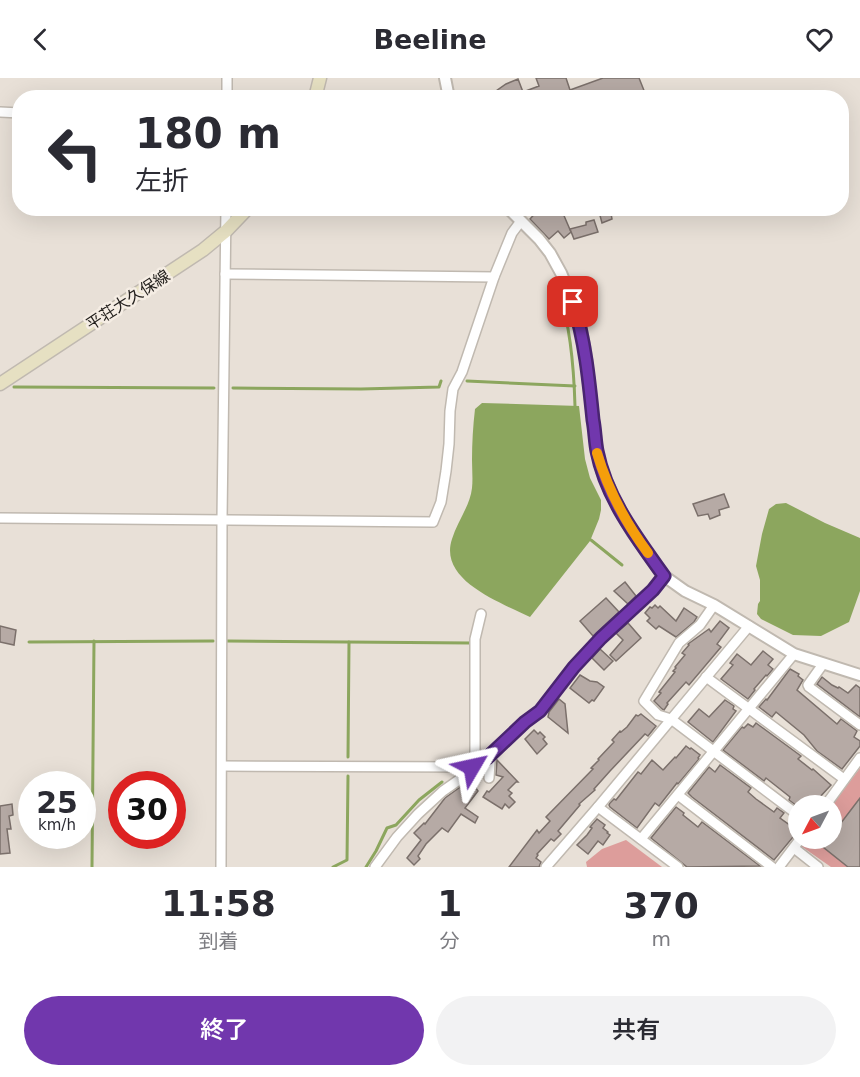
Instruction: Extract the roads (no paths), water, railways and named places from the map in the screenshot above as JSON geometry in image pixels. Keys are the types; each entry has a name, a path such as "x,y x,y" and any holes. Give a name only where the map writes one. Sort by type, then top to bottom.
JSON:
{"main road":[{"name":"平荘大久保線","path":"0,384 203,250 240,216"}],"street":[{"path":"221,867 226,216"},
{"path":"515,216 550,253 573,302 585,350 597,452 602,471 633,533 664,576 685,591 714,605 794,654 860,675"},
{"path":"0,518 433,522 441,502 446,471 453,388 462,372 494,277 512,233 520,221"},
{"path":"225,274 494,277"},
{"path":"222,766 472,767 487,758 540,711 594,645 653,590 664,576"},
{"path":"714,605 700,625 678,643 644,701 658,715 671,719 788,807"},
{"path":"375,867 397,837 418,814 443,791 466,775 472,767 475,756 475,639 481,614"},
{"path":"546,867 749,626"},
{"path":"641,839 794,654"},
{"path":"823,664 808,685 809,687 860,725"},
{"path":"706,677 844,779"},
{"path":"487,758 490,762 489,778"},
{"path":"833,795 860,758"},
{"path":"678,795 772,867"},
{"path":"598,807 678,867"},
{"path":"779,867 793,849"},
{"path":"795,849 818,867"}],"waterway":[{"path":"560,296 573,365 575,406"},
{"path":"233,388 439,387 441,381"},
{"path":"467,381 575,386"},
{"path":"14,387 214,388"},
{"path":"591,540 622,565"},
{"path":"92,867 94,641"},
{"path":"29,642 213,641"},
{"path":"227,641 470,643"},
{"path":"348,757 349,642"},
{"path":"333,867 347,860 348,776"},
{"path":"366,867 387,828 396,825 419,800 442,782"}]}
